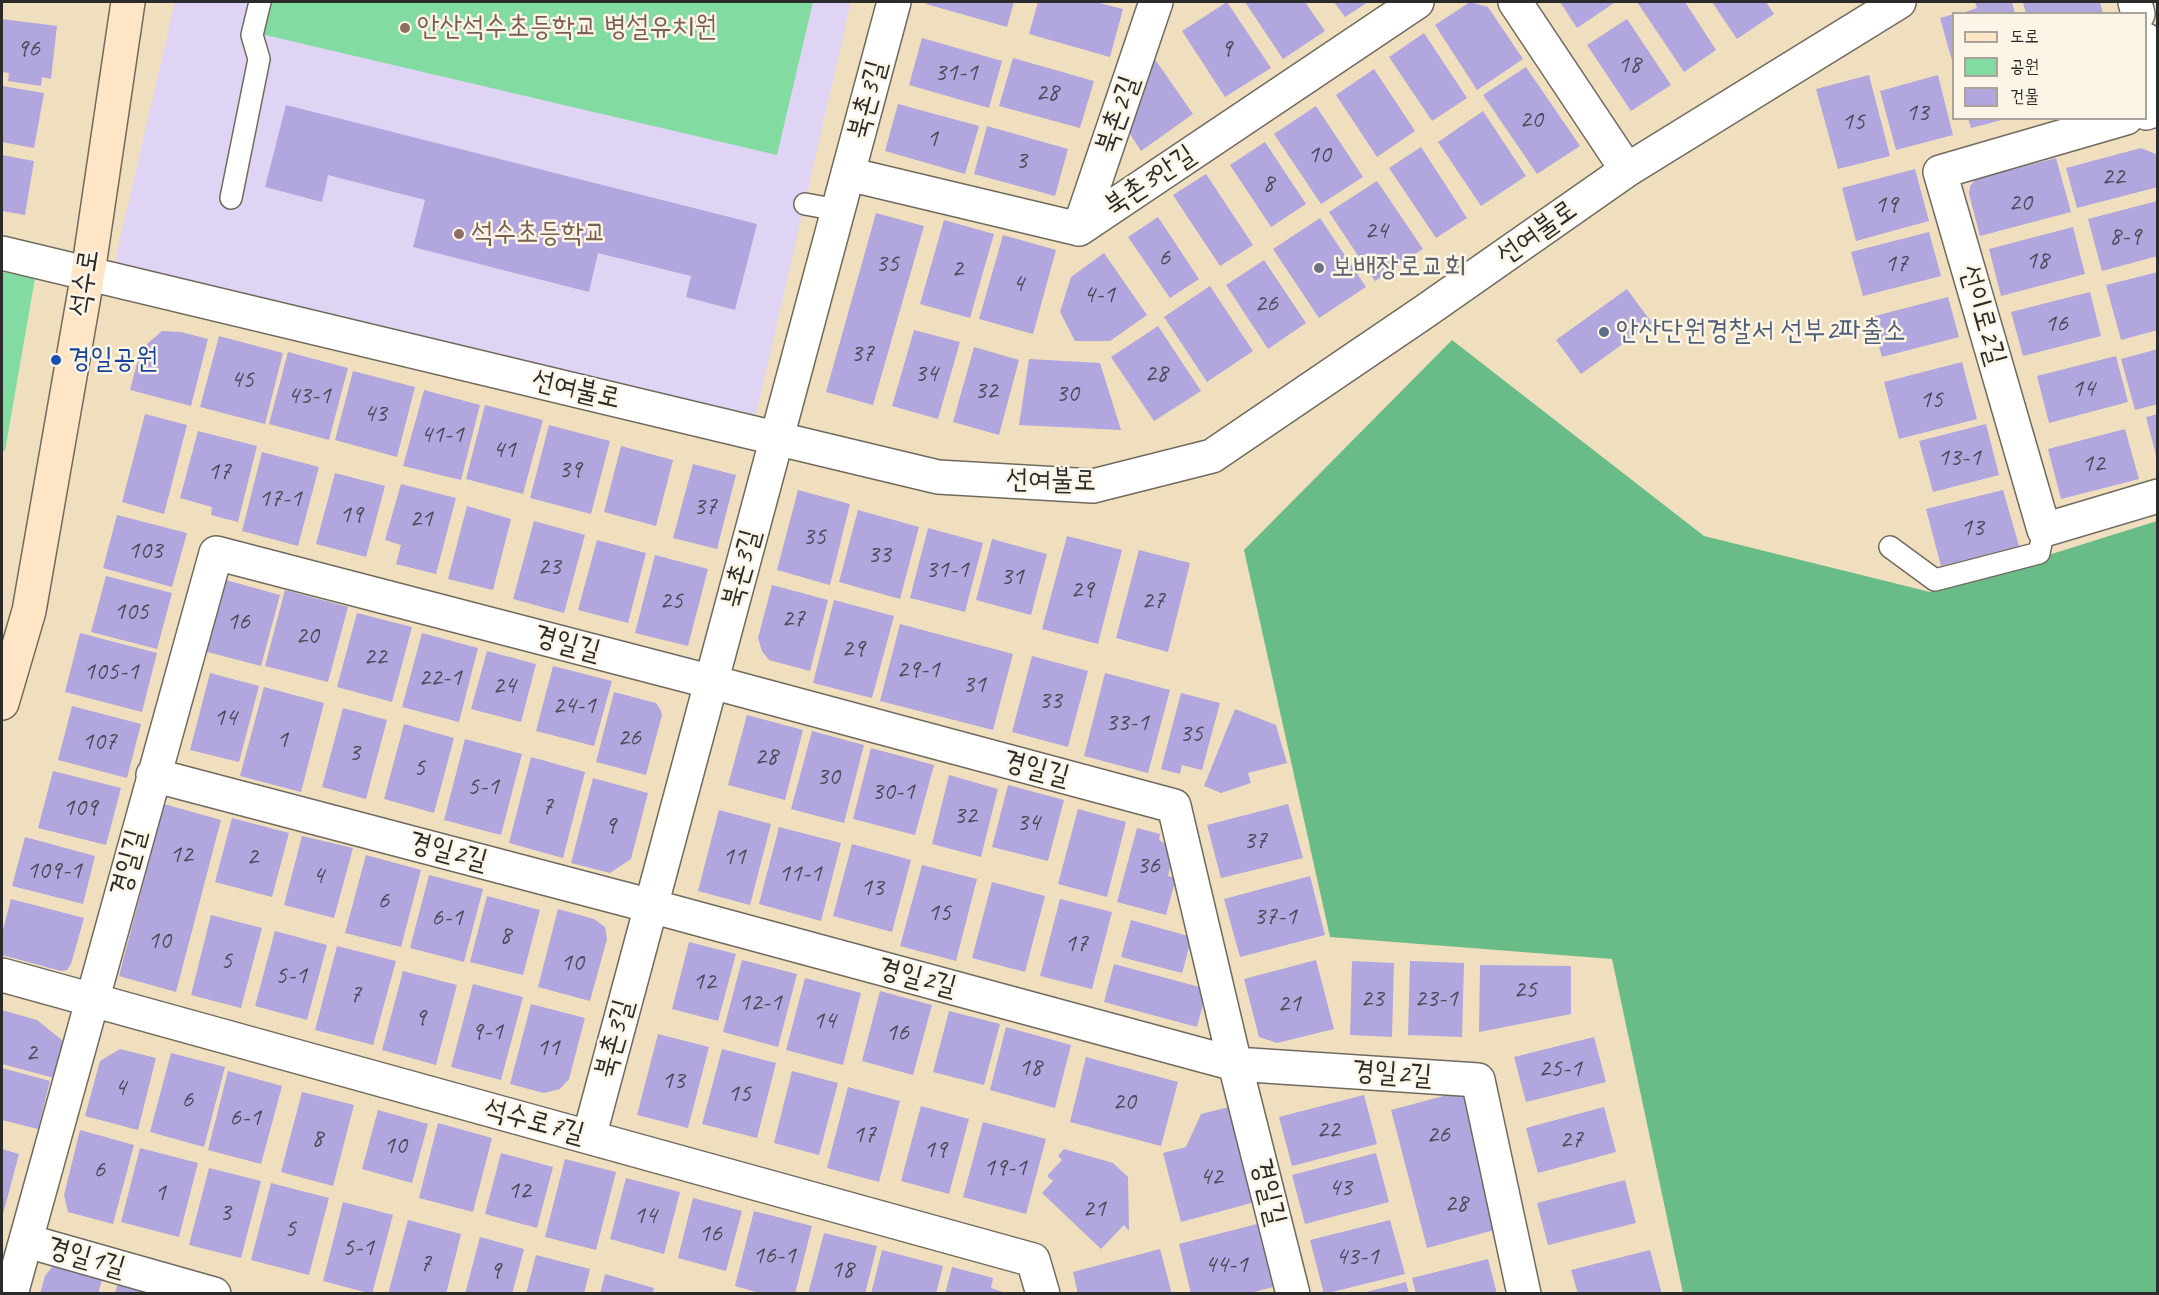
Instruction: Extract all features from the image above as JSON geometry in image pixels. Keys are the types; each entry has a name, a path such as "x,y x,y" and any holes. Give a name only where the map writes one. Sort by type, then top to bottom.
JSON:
{"street":[{"name":"석수로","path":"2,703 29,611 87,273 128,2"},
{"name":"북촌3길","path":"589,1137 894,2"},
{"name":"북촌2길","path":"1079,229 1156,2"},
{"name":"북촌3안길","path":"848,174 1079,229 1417,2"},
{"path":"1515,2 1627,170"},
{"name":"선여불로","path":"2,253 938,477 1093,486 1212,456 1627,170 1899,2"},
{"path":"2147,47 2157,83"},
{"name":"선이로2길","path":"2044,530 1940,172 2119,120"},
{"path":"2044,530 2157,496"},
{"name":"경일길","path":"11,1293 216,553 712,682 1174,806 1235,1064 1293,1293"},
{"name":"경일2길","path":"153,775 651,906 1235,1064 1478,1080 1524,1293"},
{"name":"석수로7길","path":"2,975 1033,1260 1043,1293"},
{"name":"경일1길","path":"27,1241 213,1293"}],"lane":[{"path":"231,198 259,59 252,35 260,2"},
{"path":"805,204 838,210"},
{"path":"1890,547 1935,580 2039,553 2044,530"}],"shaded area":[{"name":"석수초등학교","path":"175,2 851,2 756,415 114,265"}],"green space":[{"path":"268,2 813,2 777,155 261,34"},
{"path":"2,272 35,278 5,451 2,450"},
{"path":"1452,340 1704,536 1930,592 2157,521 2157,1293 1683,1293 1612,959 1330,937 1244,550"}],"building":[{"path":"927,2 1014,2 1007,27 926,4"},
{"path":"1038,2 1095,2 1123,9 1110,57 1029,34"},
{"path":"1227,2 1271,68 1225,97 1182,31"},
{"path":"1245,2 1305,2 1325,31 1283,59"},
{"path":"1334,2 1368,2 1345,17"},
{"path":"1470,2 1488,7 1523,59 1477,90 1435,25"},
{"path":"1560,2 1612,2 1614,3 1577,28"},
{"path":"1637,2 1685,2 1716,50 1684,72"},
{"path":"1712,2 1766,2 1774,14 1737,39"},
{"path":"1975,2 2012,2 2014,12 1965,12 1977,8"},
{"path":"2023,2 2100,2 2102,12 2026,12"},
{"path":"1952,15 1952,60 1940,18"},
{"path":"2,19 57,26 51,79 42,77 41,86 8,81 9,73 2,72"},
{"path":"1627,19 1671,85 1631,111 1587,45"},
{"path":"1424,33 1467,98 1432,121 1389,57"},
{"path":"922,38 1002,61 989,108 909,85"},
{"path":"1150,52 1193,114 1141,151 1125,126"},
{"path":"1013,58 1094,81 1080,128 999,106"},
{"path":"1526,67 1580,146 1537,174 1483,95"},
{"path":"1374,69 1415,131 1377,157 1336,95"},
{"path":"1869,75 1890,156 1838,169 1816,89"},
{"path":"1938,75 1953,135 1896,150 1880,91"},
{"path":"2,86 44,93 34,148 2,142"},
{"path":"898,104 979,126 965,174 885,151"},
{"path":"286,105 757,224 735,310 686,297 691,276 598,253 589,292 413,247 425,200 328,175 322,202 265,187"},
{"path":"1316,106 1363,177 1321,204 1274,134"},
{"path":"1483,111 1526,176 1481,206 1438,142"},
{"path":"1969,120 2002,120 1971,128"},
{"path":"987,126 1068,149 1055,196 974,174"},
{"path":"1265,142 1306,204 1271,227 1230,165"},
{"path":"1421,147 1467,218 1436,238 1389,168"},
{"path":"2141,148 2158,155 2158,187 2077,208 2066,168"},
{"path":"2,155 34,161 25,215 2,211"},
{"path":"2056,158 2071,212 1980,236 1969,194 1970,186 1976,179"},
{"path":"1915,169 1929,221 1856,241 1842,188"},
{"path":"1206,174 1253,245 1220,266 1173,195"},
{"path":"1377,181 1423,249 1375,281 1329,212"},
{"path":"2157,201 2158,256 2102,271 2088,219"},
{"path":"876,213 924,226 873,405 826,392"},
{"path":"1158,217 1199,279 1170,298 1128,237"},
{"name":"보배장로교회","path":"1320,218 1366,287 1319,318 1273,249"},
{"path":"944,220 994,234 970,318 920,304"},
{"path":"2073,227 2085,274 2001,296 1989,249"},
{"path":"1929,232 1941,276 1863,296 1851,252"},
{"path":"1003,235 1056,250 1033,334 979,319"},
{"path":"1104,253 1147,315 1110,341 1075,341 1060,312 1071,277"},
{"path":"1264,260 1306,323 1268,349 1226,285"},
{"path":"2158,272 2158,330 2121,340 2106,285"},
{"path":"1210,286 1253,351 1207,382 1164,317"},
{"name":"안산단원경찰서 선부2파출소","path":"1627,289 1652,323 1581,374 1556,340"},
{"path":"2090,292 2101,336 2023,356 2011,312"},
{"path":"1948,297 1959,337 1882,357 1871,317"},
{"path":"1158,326 1201,391 1154,421 1111,357"},
{"path":"914,330 960,342 938,419 892,406"},
{"path":"162,331 181,332 208,339 191,406 130,390 139,356 147,344"},
{"path":"219,336 283,353 265,424 200,407"},
{"path":"974,347 1019,360 999,435 953,422"},
{"path":"2158,349 2158,404 2135,410 2121,359"},
{"path":"288,352 348,368 329,440 269,424"},
{"path":"2116,356 2128,402 2049,423 2037,376"},
{"path":"1029,359 1100,363 1121,430 1019,425"},
{"path":"1962,362 1977,419 1899,439 1884,382"},
{"path":"353,371 415,387 397,457 335,440"},
{"path":"424,390 480,405 461,480 403,466"},
{"path":"485,405 543,420 523,494 466,479"},
{"path":"145,414 187,425 164,514 122,502"},
{"path":"2158,414 2158,458 2157,459 2146,417"},
{"path":"1986,424 1999,475 1933,492 1919,441"},
{"path":"549,425 610,441 591,514 530,498"},
{"path":"2125,429 2139,479 2061,499 2048,449"},
{"path":"198,431 257,446 238,522 211,515 212,507 180,498"},
{"path":"621,446 673,460 656,526 604,512"},
{"path":"262,452 319,467 298,546 242,531"},
{"path":"693,464 736,475 717,549 673,538"},
{"path":"335,473 385,486 366,557 316,544"},
{"path":"401,484 456,498 436,574 396,564 401,545 385,540"},
{"path":"798,490 850,504 830,585 777,570"},
{"path":"2003,490 2019,546 1941,566 1926,509"},
{"path":"467,506 511,519 493,590 448,579"},
{"path":"858,510 919,527 900,599 839,582"},
{"path":"117,515 187,533 172,587 103,568"},
{"path":"534,521 585,535 564,613 513,599"},
{"path":"928,528 983,543 965,612 910,598"},
{"path":"1067,536 1122,550 1098,644 1042,629"},
{"path":"992,539 1047,554 1031,615 976,600"},
{"path":"597,540 646,553 628,623 578,610"},
{"path":"1139,550 1190,563 1168,652 1116,638"},
{"path":"655,555 708,569 688,646 635,633"},
{"path":"106,576 172,593 157,649 91,632"},
{"path":"215,577 280,595 261,666 196,649"},
{"path":"772,585 828,600 810,671 769,660 762,651 758,638"},
{"path":"285,590 348,607 328,682 265,666"},
{"path":"834,600 894,616 872,698 813,683"},
{"path":"357,613 412,627 392,702 337,687"},
{"path":"900,624 1013,654 993,730 880,701"},
{"path":"80,633 157,653 142,712 65,692"},
{"path":"422,633 478,648 459,722 402,707"},
{"path":"487,651 536,664 521,722 471,709"},
{"path":"1032,656 1088,671 1068,747 1012,732"},
{"path":"553,666 612,681 594,746 536,731"},
{"path":"210,673 259,686 239,762 190,750"},
{"path":"1105,673 1170,690 1148,773 1084,756"},
{"path":"264,687 324,703 301,792 240,776"},
{"path":"614,692 656,703 660,709 662,715 646,775 596,762"},
{"path":"1181,693 1220,703 1202,770 1182,765 1180,774 1161,769"},
{"path":"72,706 141,724 127,778 58,760"},
{"path":"343,708 387,720 366,799 322,787"},
{"path":"1235,709 1276,725 1287,763 1248,773 1251,783 1221,793 1204,786"},
{"path":"747,715 803,730 785,800 728,785"},
{"path":"404,724 454,738 434,813 384,799"},
{"path":"812,731 864,745 844,823 791,809"},
{"path":"465,739 522,754 501,835 444,820"},
{"path":"871,748 934,765 915,835 853,819"},
{"path":"531,757 585,772 563,858 509,843"},
{"path":"53,771 121,788 106,845 38,828"},
{"path":"949,775 998,789 981,857 932,844"},
{"path":"593,778 648,793 631,859 610,873 571,863"},
{"path":"1008,785 1064,800 1048,861 992,847"},
{"path":"164,804 221,820 176,992 119,976"},
{"path":"1288,804 1303,858 1221,878 1207,825"},
{"path":"1078,809 1126,822 1107,897 1058,884"},
{"path":"719,810 771,824 750,905 698,891"},
{"path":"232,818 289,833 272,897 215,882"},
{"path":"779,827 841,843 821,921 759,904"},
{"path":"1137,828 1160,834 1159,840 1169,846 1172,857 1168,876 1176,878 1166,915 1117,902"},
{"path":"302,836 353,848 334,918 284,905"},
{"path":"25,837 95,856 83,904 12,886"},
{"path":"852,844 911,860 892,932 833,916"},
{"path":"366,855 421,870 401,947 345,933"},
{"path":"922,865 977,879 956,961 900,946"},
{"path":"429,875 483,889 464,962 410,948"},
{"path":"1310,876 1325,935 1240,957 1224,899"},
{"path":"992,882 1045,896 1025,972 972,958"},
{"path":"487,896 540,910 523,975 470,962"},
{"path":"11,899 84,918 71,964 67,970 61,971 2,955 2,934"},
{"path":"1060,899 1112,912 1092,989 1040,976"},
{"path":"558,909 594,919 605,927 607,939 590,1001 538,987"},
{"path":"211,915 262,928 241,1008 191,995"},
{"path":"1131,920 1192,937 1182,973 1121,957"},
{"path":"275,931 327,945 307,1020 255,1006"},
{"path":"689,942 736,954 718,1021 672,1009"},
{"path":"337,946 396,961 373,1045 315,1030"},
{"path":"742,960 797,974 778,1047 723,1032"},
{"path":"1316,960 1334,1029 1277,1043 1259,1037 1244,979"},
{"path":"1352,961 1394,963 1392,1037 1350,1035"},
{"path":"1410,961 1464,963 1462,1037 1408,1035"},
{"path":"1114,964 1207,989 1197,1027 1104,1002"},
{"path":"1480,965 1571,966 1571,1014 1479,1032"},
{"path":"403,971 457,985 436,1065 382,1050"},
{"path":"805,978 861,993 843,1065 786,1050"},
{"path":"473,984 523,997 501,1080 451,1067"},
{"path":"880,991 932,1005 913,1075 862,1061"},
{"path":"531,1004 585,1018 569,1079 560,1089 544,1093 510,1084"},
{"path":"2,1010 37,1020 63,1041 54,1078 2,1064"},
{"path":"949,1011 1000,1024 984,1085 933,1072"},
{"path":"1006,1027 1071,1045 1055,1108 990,1090"},
{"path":"658,1034 709,1047 688,1128 637,1115"},
{"path":"1594,1037 1606,1082 1526,1102 1514,1057"},
{"path":"120,1049 156,1058 138,1130 85,1116 100,1061"},
{"path":"722,1049 776,1063 757,1138 702,1124"},
{"path":"171,1053 225,1067 204,1147 150,1132"},
{"path":"1086,1057 1178,1082 1161,1146 1070,1122"},
{"path":"2,1068 50,1081 38,1129 2,1120"},
{"path":"228,1071 282,1086 261,1164 208,1150"},
{"path":"792,1071 838,1083 819,1155 774,1143"},
{"path":"848,1087 900,1101 879,1182 827,1168"},
{"path":"1466,1090 1502,1228 1427,1248 1391,1110"},
{"path":"302,1092 354,1105 333,1186 281,1172"},
{"path":"1364,1095 1377,1144 1292,1166 1279,1117"},
{"path":"921,1106 969,1119 949,1194 901,1181"},
{"path":"1233,1106 1259,1201 1181,1222 1163,1153 1186,1147 1201,1114"},
{"path":"1604,1107 1616,1152 1538,1173 1526,1128"},
{"path":"378,1110 428,1124 412,1183 362,1169"},
{"path":"983,1122 1046,1139 1026,1214 963,1197"},
{"path":"438,1123 492,1138 473,1212 419,1198"},
{"path":"80,1130 134,1145 113,1224 68,1212 64,1195"},
{"path":"140,1148 198,1163 179,1237 121,1222"},
{"path":"2,1149 19,1154 2,1218"},
{"path":"1064,1149 1113,1163 1128,1177 1129,1231 1124,1225 1101,1249 1042,1193 1053,1181 1047,1176 1062,1160 1058,1156"},
{"path":"501,1153 553,1167 537,1228 485,1214"},
{"path":"1376,1153 1389,1202 1305,1224 1292,1175"},
{"path":"565,1159 616,1172 596,1250 545,1237"},
{"path":"209,1168 261,1181 241,1258 189,1245"},
{"path":"626,1178 680,1192 664,1254 610,1239"},
{"path":"1625,1180 1636,1223 1548,1245 1537,1203"},
{"path":"271,1183 329,1198 309,1275 251,1260"},
{"path":"693,1198 742,1211 726,1271 678,1258"},
{"path":"343,1202 393,1215 372,1294 323,1281"},
{"path":"754,1211 812,1226 795,1294 763,1294 735,1286"},
{"path":"408,1220 461,1234 446,1294 388,1294"},
{"path":"1390,1220 1405,1274 1324,1294 1310,1240"},
{"path":"1257,1224 1273,1287 1246,1294 1191,1294 1179,1244"},
{"path":"824,1233 877,1246 865,1294 808,1294"},
{"path":"480,1237 524,1249 512,1294 465,1294"},
{"path":"1160,1249 1172,1294 1078,1294 1073,1272"},
{"path":"882,1250 943,1266 936,1294 871,1294"},
{"path":"1650,1250 1662,1294 1578,1294 1571,1270"},
{"path":"536,1255 590,1269 584,1294 526,1294"},
{"path":"1488,1259 1497,1294 1416,1294 1412,1278"},
{"path":"63,1265 103,1276 98,1294 40,1294 45,1276 52,1267"},
{"path":"952,1267 993,1278 991,1288 1009,1294 945,1294"},
{"path":"605,1274 654,1288 652,1294 600,1294"},
{"path":"119,1279 171,1294 115,1294"},
{"path":"1406,1282 1409,1294 1362,1293"}],"place":[{"name":"안산석수초등학교 병설유치원","path":"405,28"},
{"name":"석수초등학교","path":"459,234"},
{"name":"보배장로교회","path":"1319,268"},
{"name":"안산단원경찰서 선부2파출소","path":"1604,332"},
{"name":"경일공원","path":"56,360"}]}
